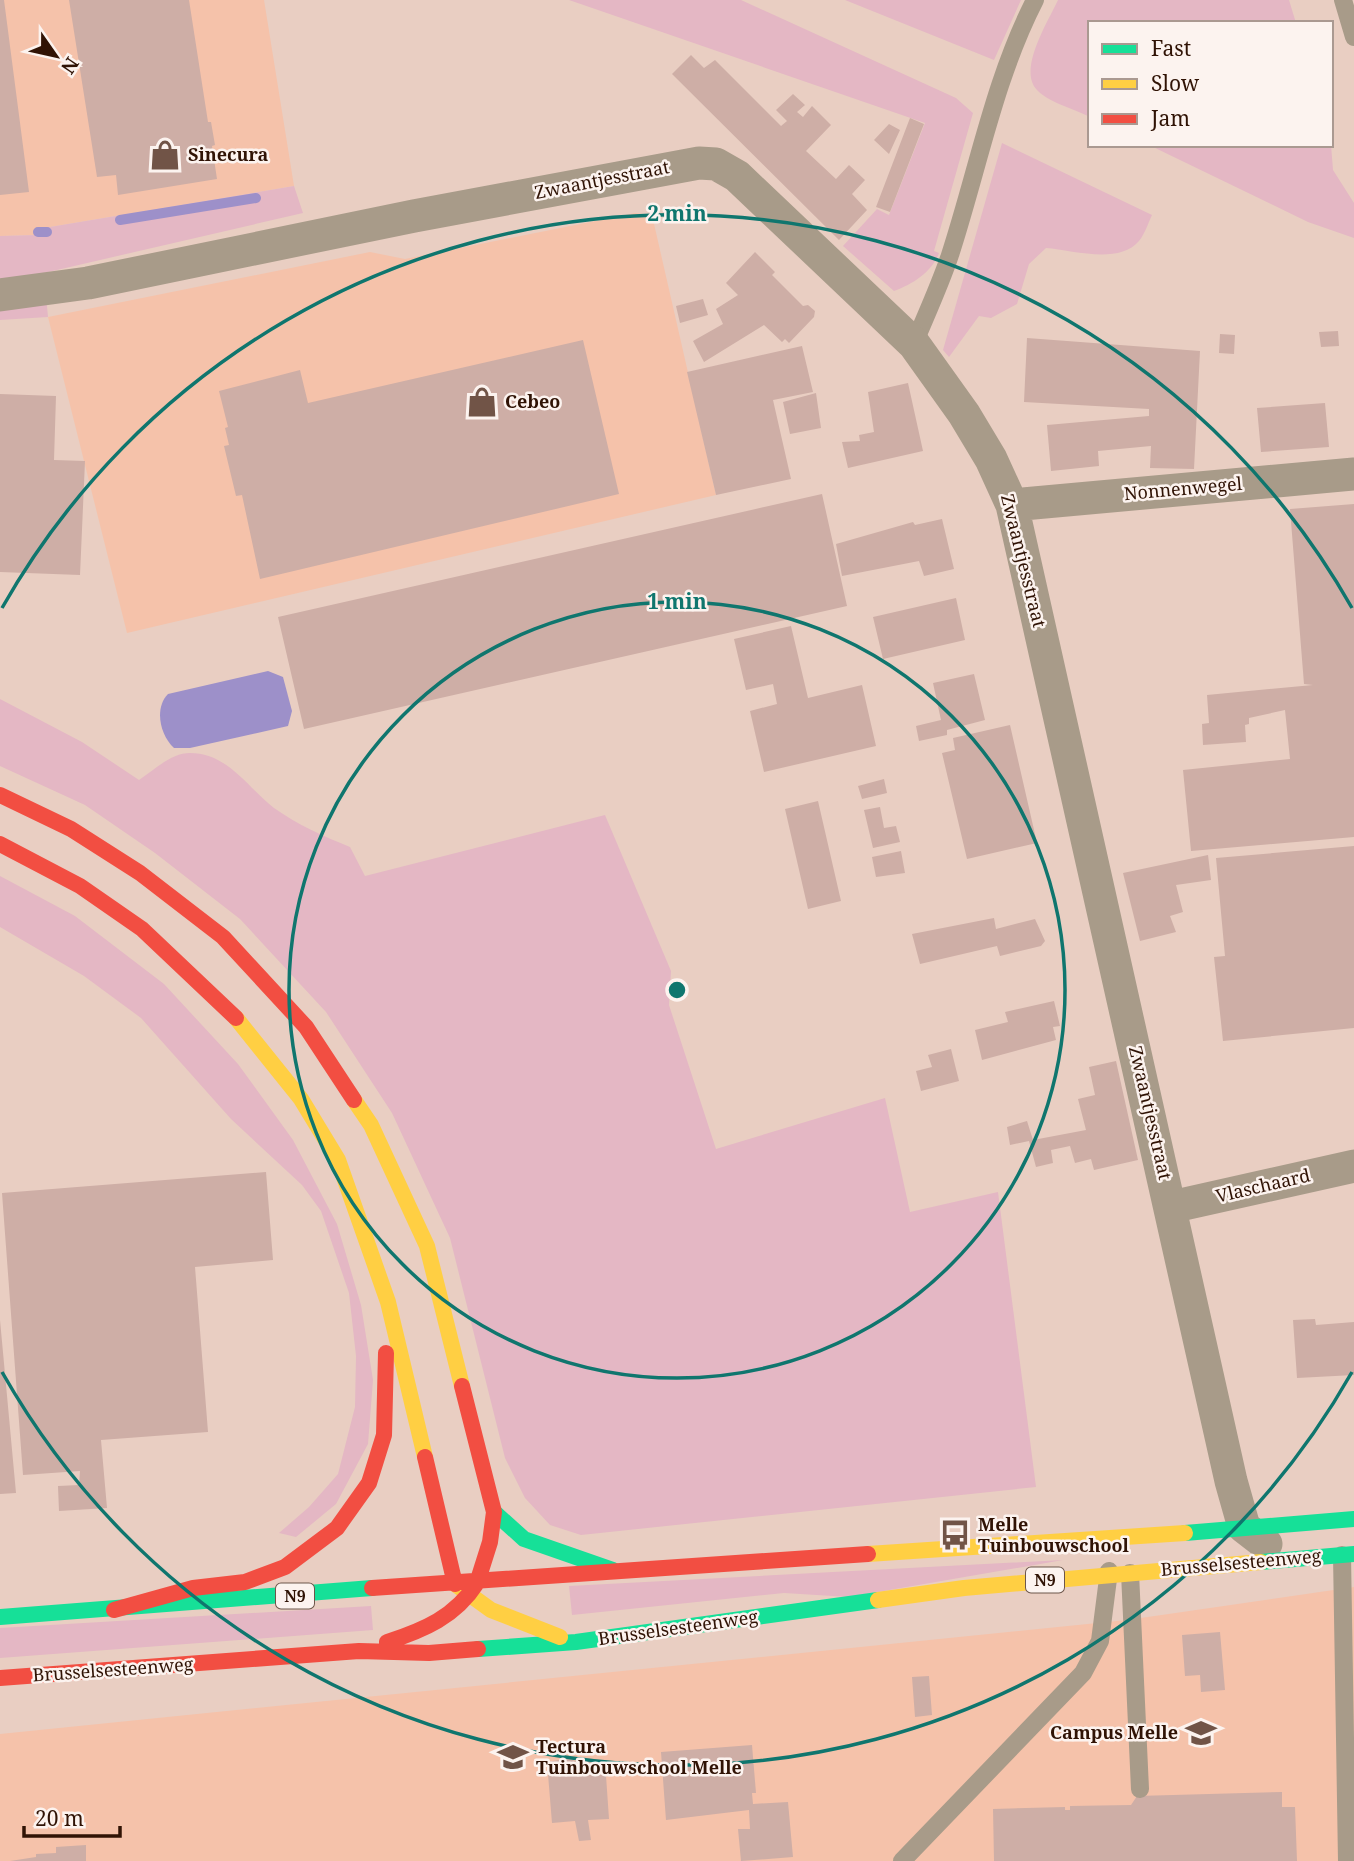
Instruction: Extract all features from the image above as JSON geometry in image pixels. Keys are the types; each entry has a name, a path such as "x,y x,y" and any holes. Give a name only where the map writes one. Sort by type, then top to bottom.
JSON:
{"main road":[{"path":"0,795 71,829 140,873 223,937 306,1027 371,1125 427,1246 494,1512 490,1542 477,1583 469,1597 432,1628 359,1651"},
{"path":"0,844 80,886 142,929 180,962 242,1024 300,1099 338,1160 388,1302 454,1584 469,1597 506,1619 576,1642"},
{"path":"114,1610 193,1588 245,1582 285,1567 337,1528 369,1483 384,1435 388,1302"},
{"path":"494,1512 524,1539 613,1570"},
{"name":"Brusselsesteenweg","path":"0,1617 477,1583 613,1570 1098,1540 1354,1519"},
{"name":"Brusselsesteenweg","path":"0,1678 359,1651 429,1653 576,1642 964,1588 1348,1554"}],"street":[{"name":"Zwaantjesstraat","path":"0,295 88,283 414,216 699,163 716,164 737,176 914,344 964,414 991,459 1012,505 1231,1481 1244,1527"},
{"name":"Nonnenwegel","path":"1012,505 1354,474"},
{"name":"Vlaschaard","path":"1171,1207 1354,1166"},
{"path":"1199,1566 1225,1548 1244,1527 1256,1538 1294,1558"}],"lane":[{"path":"914,344 950,257 997,94 1020,30 1035,0"},
{"path":"1343,0 1354,37"},
{"path":"902,1861 1083,1673 1100,1641 1110,1574 1098,1540"},
{"path":"1347,1861 1348,1554"},
{"path":"1130,1573 1140,1789"}],"shaded area":[{"path":"0,0 264,0 294,186 38,229 38,235 0,236"},
{"path":"569,0 741,0 956,98 973,113 934,251 939,253 932,266 915,281 894,291 843,246 877,209 889,215 925,123"},
{"path":"845,0 1021,0 994,60"},
{"path":"1058,0 1289,0 1295,21 1088,21 1088,116 1048,98 1037,90 1032,81 1032,58"},
{"path":"1002,143 1152,215 1139,241 1120,253 1095,254 1046,248 1029,264 1017,304 991,318 979,316 949,357 943,350"},
{"path":"1153,147 1331,147 1333,170 1354,203 1354,238 1308,222"},
{"path":"294,186 303,213 44,273 48,317 0,320 0,236 38,235 38,229"},
{"path":"635,213 652,215 716,495 127,633 48,317 370,252 405,259"},
{"path":"268,671 283,677 292,711 288,726 190,748 174,748 169,743 160,721 161,707 168,694"},
{"path":"0,699 82,742 139,780 163,763 183,754 216,759 283,814 350,847 365,876 605,815 671,971 669,1005 716,1149 885,1098 910,1212 998,1192 1036,1487 581,1535 550,1525 525,1498 505,1458 450,1238 392,1113 326,1012 240,919 155,853 85,805 0,766"},
{"path":"0,876 75,916 164,984 238,1064 293,1140 337,1224 361,1305 373,1380 368,1444 336,1504 296,1537 279,1533 309,1507 338,1474 355,1407 356,1356 349,1293 321,1211 302,1185 231,1119 141,1018 84,976 0,927"},
{"path":"1063,1560 849,1597 784,1593 572,1615 569,1586"},
{"name":"Tectura Tuinbouwschool Melle","path":"1354,1587 1354,1861 0,1861 0,1734 1127,1620"},
{"path":"371,1606 373,1630 0,1658 0,1628"}],"building":[{"path":"0,0 4,0 29,192 0,195"},
{"path":"69,0 189,0 208,122 211,122 215,145 212,146 217,179 118,195 116,175 97,177"},
{"path":"691,55 704,68 715,60 781,126 787,121 776,110 793,94 805,105 797,112 803,117 812,106 831,125 806,151 836,179 849,165 865,180 852,194 867,210 839,240 672,74"},
{"path":"910,118 924,124 890,212 876,207"},
{"path":"889,124 900,130 889,154 874,140"},
{"path":"755,252 775,272 772,275 803,306 808,305 815,311 814,317 789,343 785,339 782,342 764,325 704,362 693,341 723,324 716,309 738,295 726,283"},
{"path":"703,299 708,315 680,323 676,306"},
{"path":"1338,331 1339,346 1321,347 1319,332"},
{"path":"1220,334 1235,335 1234,354 1219,353"},
{"path":"1027,338 1200,351 1194,469 1150,468 1151,446 1098,451 1099,466 1051,471 1047,425 1149,416 1149,409 1024,402"},
{"path":"583,340 619,494 260,579 242,495 236,496 224,446 229,445 225,428 228,427 219,391 300,370 308,403"},
{"path":"802,346 813,392 773,400 791,479 716,495 687,372"},
{"path":"908,383 923,451 848,468 842,442 860,441 859,435 874,432 868,392"},
{"path":"816,393 821,428 790,434 783,402"},
{"path":"0,394 56,396 54,460 85,461 80,575 0,572"},
{"path":"1325,403 1329,447 1261,452 1257,408"},
{"path":"822,494 847,606 304,729 278,617"},
{"path":"1354,504 1354,837 1191,851 1183,770 1290,759 1285,710 1249,718 1249,724 1245,725 1246,742 1203,745 1202,724 1209,723 1207,695 1313,685 1304,684 1290,509"},
{"path":"942,519 954,569 924,576 919,561 842,576 836,544 913,522 915,525"},
{"path":"956,598 965,640 883,659 873,617"},
{"path":"791,626 808,698 862,685 876,746 764,772 750,711 777,704 773,684 746,690 734,639"},
{"path":"974,674 985,720 947,730 947,735 919,741 916,726 941,720 933,683"},
{"path":"1010,725 1037,843 967,859 942,753 955,750 953,738"},
{"path":"884,779 887,793 862,799 858,786"},
{"path":"818,801 841,901 808,909 785,809"},
{"path":"880,807 884,828 896,826 900,842 873,848 864,810"},
{"path":"1354,846 1354,1028 1223,1041 1214,957 1225,956 1216,858"},
{"path":"901,851 905,873 876,877 872,857"},
{"path":"1208,855 1211,880 1176,885 1183,912 1170,916 1176,932 1140,941 1123,873"},
{"path":"994,918 996,929 1035,919 1045,941 1041,946 1000,956 997,946 920,964 912,934"},
{"path":"1054,1001 1060,1026 1053,1027 1056,1040 982,1060 975,1030 1008,1022 1005,1012"},
{"path":"951,1049 959,1081 921,1091 916,1071 932,1067 928,1055"},
{"path":"1116,1061 1138,1160 1094,1170 1091,1159 1075,1163 1070,1146 1051,1150 1053,1163 1036,1167 1029,1141 1010,1145 1007,1127 1027,1121 1033,1140 1086,1130 1078,1099 1095,1095 1089,1067"},
{"path":"266,1172 273,1260 195,1267 208,1432 101,1440 107,1508 59,1511 58,1486 79,1485 80,1471 23,1475 2,1193"},
{"path":"1315,1319 1316,1325 1354,1322 1354,1375 1297,1378 1293,1320"},
{"path":"0,1320 16,1493 0,1494"},
{"path":"1220,1632 1225,1690 1201,1692 1200,1675 1185,1676 1182,1635"},
{"path":"929,1676 932,1715 915,1717 912,1677"},
{"path":"752,1745 756,1793 752,1793 753,1804 788,1802 793,1857 741,1861 738,1829 750,1829 749,1810 666,1820 661,1752"},
{"path":"572,1758 574,1761 605,1761 609,1819 588,1820 591,1840 579,1841 575,1821 552,1823 547,1762"},
{"path":"1282,1792 1282,1807 1295,1807 1297,1861 994,1861 993,1809 1065,1807 1065,1810 1070,1810 1070,1806 1131,1805 1137,1796"},
{"path":"86,1845 86,1861 10,1861 36,1857 36,1854 56,1853 56,1847"}],"waterway":[{"path":"120,220 256,198"},
{"path":"38,232 47,232"}],"traffic: fast":[{"path":"494,1512 524,1539 613,1570"},
{"path":"1185,1533 1354,1519"},
{"path":"1261,1562 1354,1554"},
{"path":"0,1617 372,1588"},
{"path":"478,1649 576,1642 878,1600"}],"traffic: slow":[{"path":"236,1018 301,1099 338,1160 388,1302 425,1457"},
{"path":"354,1100 371,1125 427,1246 462,1386"},
{"path":"868,1554 1185,1533"},
{"path":"878,1600 964,1588 1261,1562"},
{"path":"455,1584 491,1610 560,1637"}],"traffic: jam":[{"path":"0,795 71,829 140,873 223,937 306,1027 354,1100"},
{"path":"0,844 80,886 142,929 236,1018"},
{"path":"114,1610 193,1588 245,1582 285,1567 337,1528 369,1483 384,1435 386,1353"},
{"path":"462,1386 494,1512 490,1542 477,1583"},
{"path":"425,1457 455,1584"},
{"path":"372,1588 868,1554"},
{"path":"387,1642 438,1621 459,1605 477,1583"},
{"path":"0,1678 359,1651 429,1653 478,1649"}],"place":[{"name":"Sinecura","path":"165,155"},
{"name":"Cebeo","path":"482,402"},
{"name":"Melle Tuinbouwschool","path":"955,1535"},
{"name":"Campus Melle","path":"1201,1733"},
{"name":"Tectura Tuinbouwschool Melle","path":"513,1757"}]}
